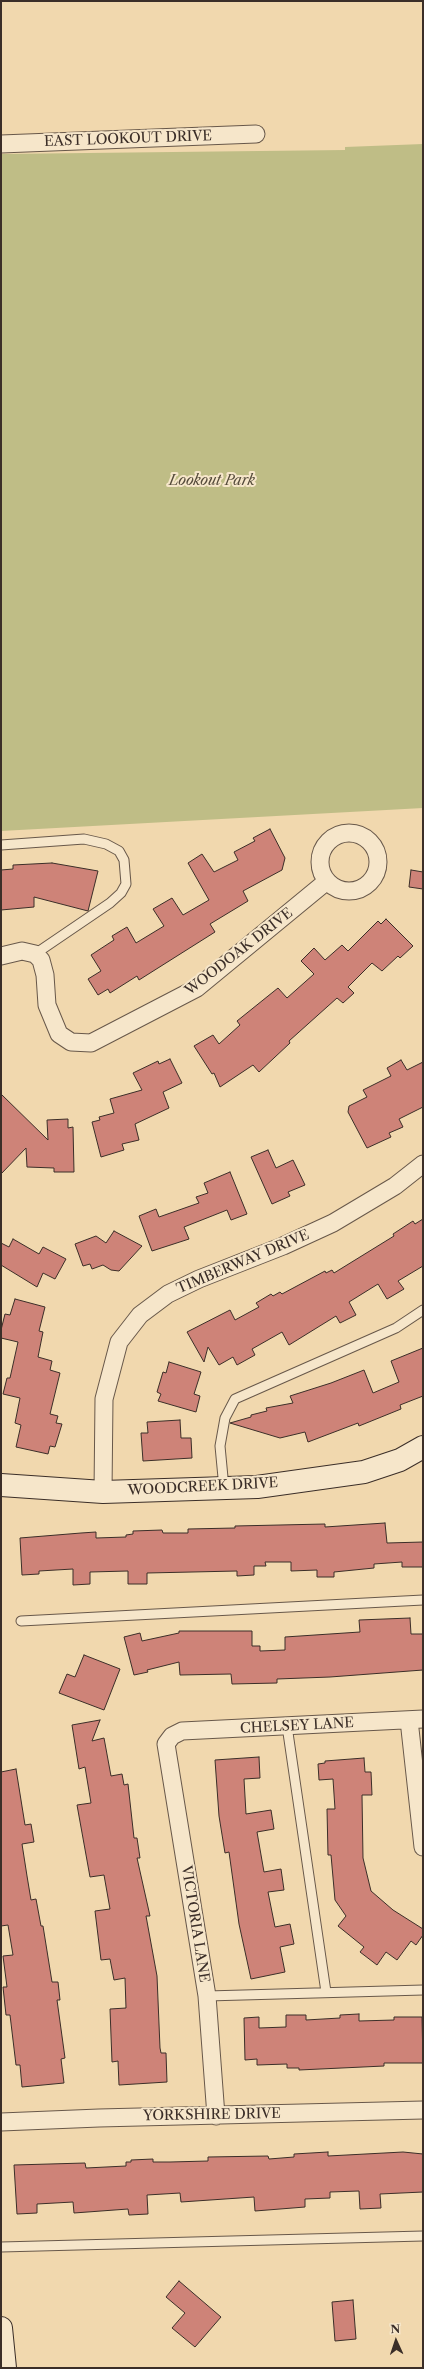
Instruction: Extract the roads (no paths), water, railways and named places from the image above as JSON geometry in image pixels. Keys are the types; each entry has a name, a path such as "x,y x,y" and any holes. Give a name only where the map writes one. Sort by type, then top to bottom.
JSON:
{"street":[{"name":"EAST LOOKOUT DRIVE","path":"1,144 256,134"},
{"name":"WOODOAK DRIVE","path":"35,954 41,960 45,975 47,1005 59,1034 71,1042 91,1043 197,988 327,882"},
{"path":"1,956 22,951 35,954"},
{"name":"TIMBERWAY DRIVE","path":"102,1492 104,1399 119,1342 140,1316 168,1294 199,1279 283,1246 333,1224 395,1186 423,1164"},
{"name":"WOODCREEK DRIVE","path":"1,1485 102,1492 257,1487 364,1472 400,1460 423,1447"},
{"path":"416,1720 423,1847"},
{"name":"CHELSEY LANE","path":"172,1736 182,1731 416,1720"},
{"name":"VICTORIA LANE","path":"172,1736 166,1744 166,1752 207,1996 216,2116"},
{"name":"YORKSHIRE DRIVE","path":"1,2122 423,2110"},
{"path":"1,2328 4,2365"}],"lane":[{"path":"1,845 84,839 106,844 119,851 124,860 126,884 121,893 110,903 35,954"},
{"path":"224,1488 220,1446 225,1418 235,1399 396,1328 423,1310"},
{"path":"21,1620 423,1600"},
{"path":"287,1726 326,1992"},
{"path":"207,1996 423,1990"},
{"path":"1,2247 423,2236"}],"park label":[{"name":"Lookout Park","path":"212,481"}]}
